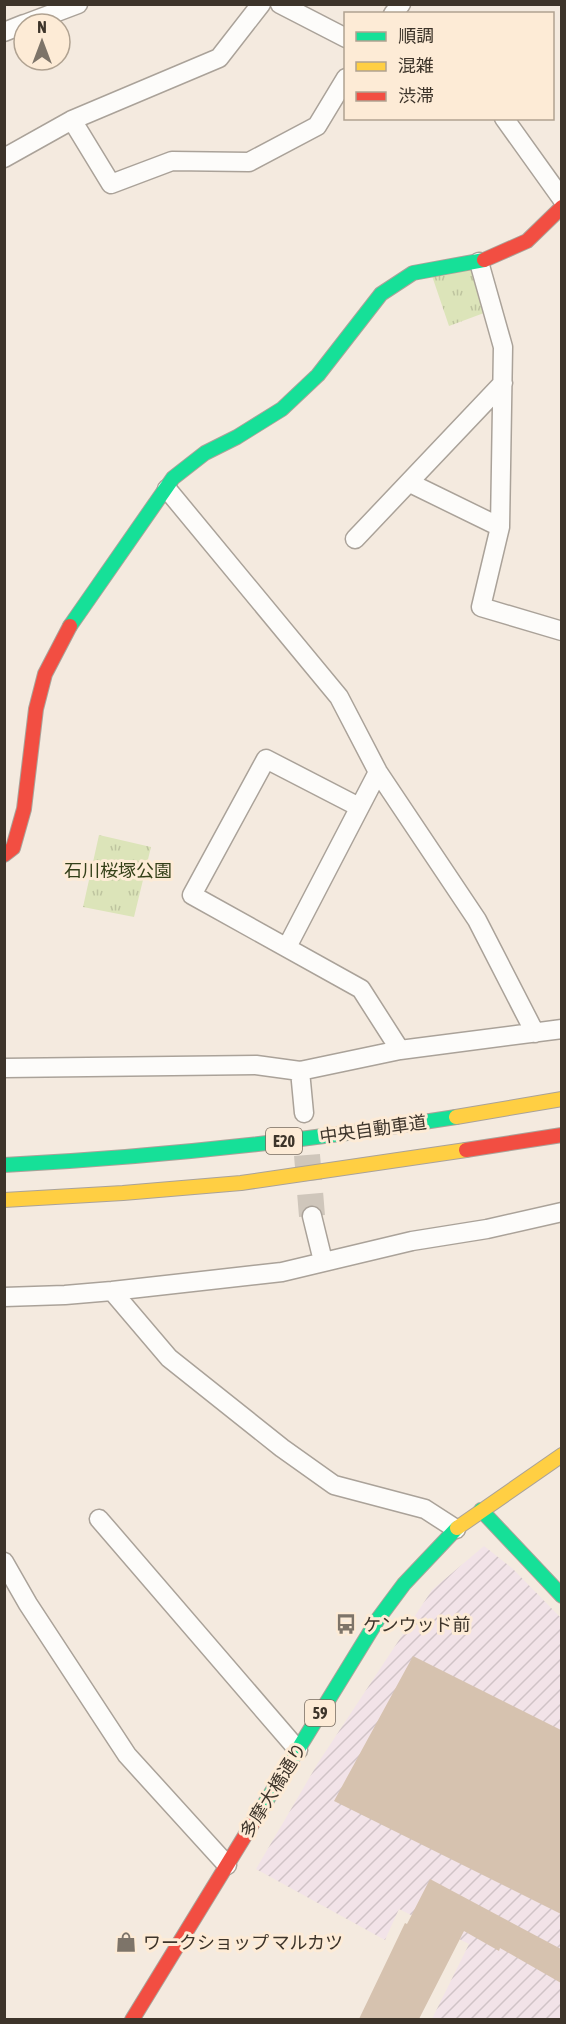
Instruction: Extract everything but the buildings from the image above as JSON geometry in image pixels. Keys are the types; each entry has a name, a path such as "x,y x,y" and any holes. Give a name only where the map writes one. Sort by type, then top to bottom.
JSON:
{"main road":[{"path":"4,855 13,848 24,809 36,709 45,674 72,621 173,478 205,453 282,410 318,375 381,294 413,273 479,262 527,241 561,207"},
{"name":"中央自動車道","path":"4,1165 232,1148 411,1125 561,1099"},
{"name":"中央自動車道","path":"4,1200 241,1183 561,1135"},
{"name":"多摩大橋通り","path":"132,2019 378,1619 404,1584 456,1529 561,1455"},
{"path":"482,1510 561,1596"}],"street":[{"path":"57,12 78,4"},
{"path":"4,158 72,120 219,58 261,4"},
{"path":"280,4 344,37"},
{"path":"72,120 111,184 171,161 249,162 317,126 344,80"},
{"path":"505,120 561,199"},
{"path":"479,262 503,347 500,528 481,607 561,631"},
{"path":"355,539 502,383"},
{"path":"410,483 500,528"},
{"path":"167,489 339,697 378,772 477,920 535,1033"},
{"path":"359,807 266,759 192,895 361,989 400,1050"},
{"path":"287,947 378,772"},
{"path":"4,1068 256,1065 300,1071 400,1050 561,1029"},
{"path":"300,1071 304,1113"},
{"path":"4,1297 112,1291 282,1272 412,1241 487,1229 561,1212"},
{"path":"312,1216 323,1261"},
{"path":"112,1291 169,1358 282,1448 325,1479 334,1485 425,1509 456,1529"},
{"path":"99,1519 298,1750"},
{"path":"4,1562 28,1604 127,1755 227,1865"}],"shaded area":[{"path":"484,1546 513,1569 561,1618 561,2019 432,2019 469,1944 399,1909 385,1940 256,1869 318,1763 432,1590"}],"green space":[{"path":"479,262 492,310 449,326 430,270"},
{"name":"石川桜塚公園","path":"99,835 151,847 134,917 83,907"}],"tunnel":[{"path":"307,1155 312,1216"}],"traffic: fast":[{"path":"70,626 173,478 205,453 237,437 282,409 318,375 381,294 413,273 484,260"},
{"path":"4,1165 118,1158 231,1147 343,1134 456,1117"},
{"path":"481,1510 562,1596"},
{"path":"254,1821 378,1619 404,1584 457,1528"}],"traffic: slow":[{"path":"456,1117 562,1099"},
{"path":"4,1200 241,1183 466,1150"},
{"path":"457,1528 562,1455"}],"traffic: jam":[{"path":"484,260 527,241 562,207"},
{"path":"4,855 13,848 24,809 36,709 45,674 70,626"},
{"path":"466,1150 562,1135"},
{"path":"132,2020 254,1821"}],"place":[{"name":"ケンウッド前","path":"346,1624"},
{"name":"ワークショップ マルカツ","path":"126,1942"}]}
